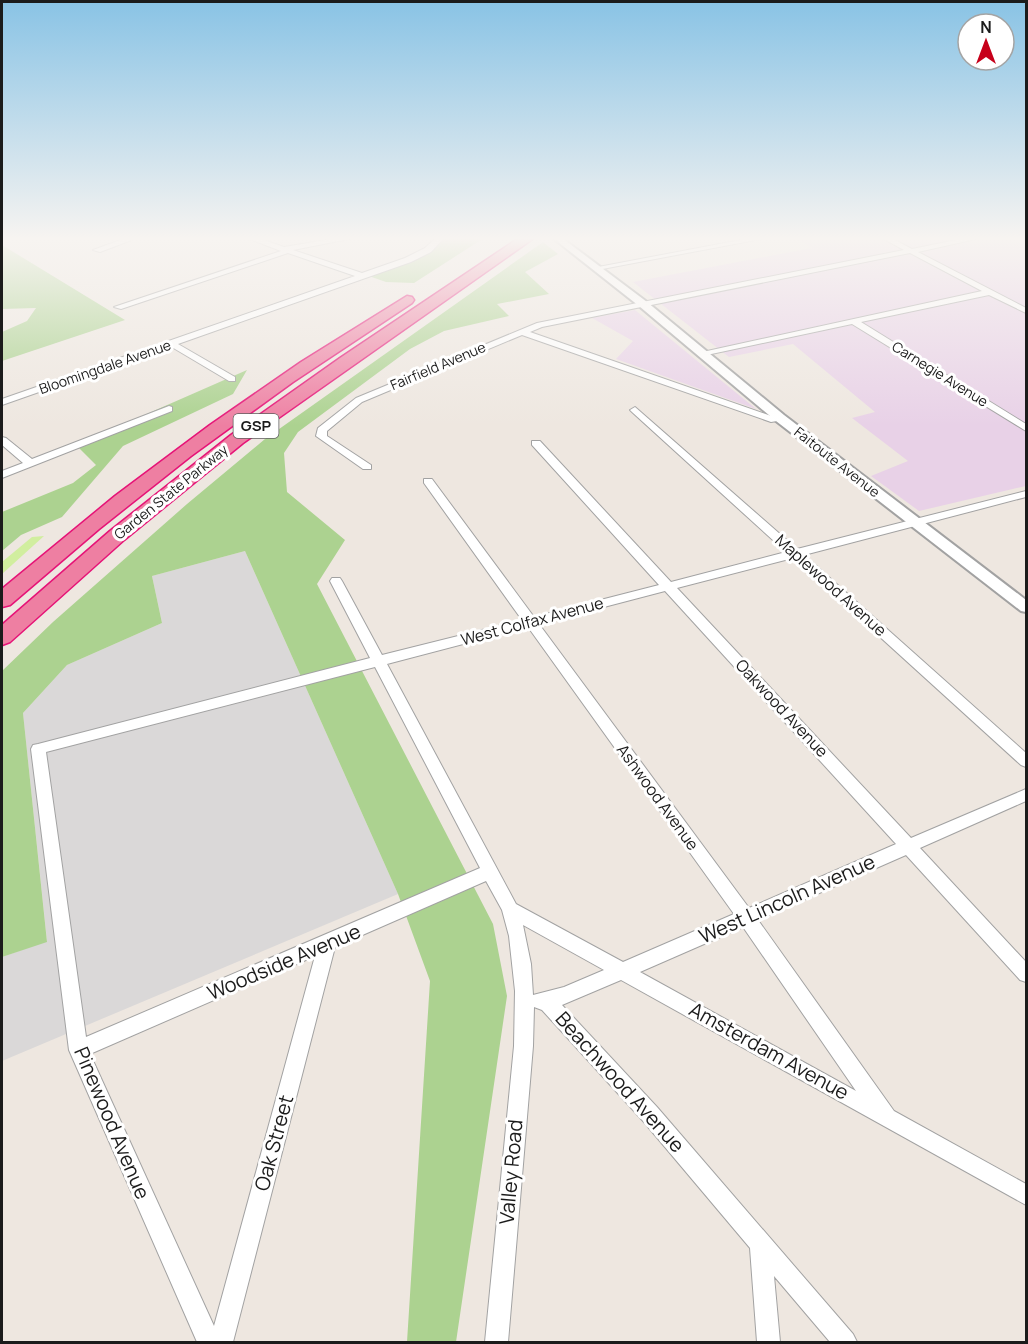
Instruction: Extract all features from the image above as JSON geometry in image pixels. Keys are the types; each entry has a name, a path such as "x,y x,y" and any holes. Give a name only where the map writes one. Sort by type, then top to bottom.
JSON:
{"highway":[{"name":"Garden State Parkway","path":"2,600 121,501 221,426 407,301"},
{"name":"Garden State Parkway","path":"2,638 107,544 237,440 335,369 436,301"}],"street":[{"path":"118,307 137,301"},
{"name":"Bloomingdale Avenue","path":"2,402 293,301"},
{"path":"639,301 780,418"},
{"name":"Fairfield Avenue","path":"367,467 321,435 322,430 359,400 540,324 659,301"},
{"path":"702,353 949,301"},
{"path":"1007,301 1026,311"},
{"name":"Carnegie Avenue","path":"854,321 1026,428"},
{"name":"Faitoute Avenue","path":"521,332 774,420 780,418 1026,607"},
{"path":"172,344 232,379"},
{"path":"2,476 169,409"},
{"name":"Maplewood Avenue","path":"635,410 1026,760"},
{"path":"2,440 31,464"},
{"name":"Oakwood Avenue","path":"536,443 1026,974"},
{"name":"Ashwood Avenue","path":"428,481 746,917 886,1116"},
{"name":"West Colfax Avenue","path":"38,748 914,522 1025,496"},
{"path":"336,581 510,909 522,950 525,1002"},
{"name":"Pinewood Avenue","path":"38,748 78,1050 209,1342"},
{"name":"West Lincoln Avenue","path":"546,1000 566,995 625,970 1026,795"},
{"name":"Woodside Avenue","path":"78,1050 489,872"},
{"name":"Amsterdam Avenue","path":"510,909 625,970 1026,1195"},
{"name":"Oak Street","path":"221,1342 327,943"},
{"name":"Beachwood Avenue","path":"525,1002 546,1000 650,1114 845,1342"},
{"name":"Valley Road","path":"496,1342 525,1002"},
{"path":"761,1243 768,1342"}],"shaded area":[{"path":"657,301 1026,301 1026,486 919,511 871,476 908,461 852,418 875,412 793,344 729,357"},
{"path":"635,310 756,409 616,359 633,341 592,318"},
{"path":"245,551 398,894 2,1061 2,957 47,941 23,713 67,665 162,623 152,576"}],"green space":[{"path":"2,301 93,301 125,320 2,361 2,332 27,321 36,308 2,309"},
{"path":"460,301 514,301 497,304 509,316 444,331 410,349 298,432 284,453 287,492 345,540 317,584 493,924 507,996 456,1342 407,1342 430,981 398,894 245,551 152,576 162,623 67,665 23,713 47,942 2,957 2,671 53,622 265,439"},
{"path":"247,370 233,394 123,446 62,517 21,535 2,551 2,512 73,483 96,465 76,445"},
{"path":"44,536 2,574 2,562 32,537"}]}
